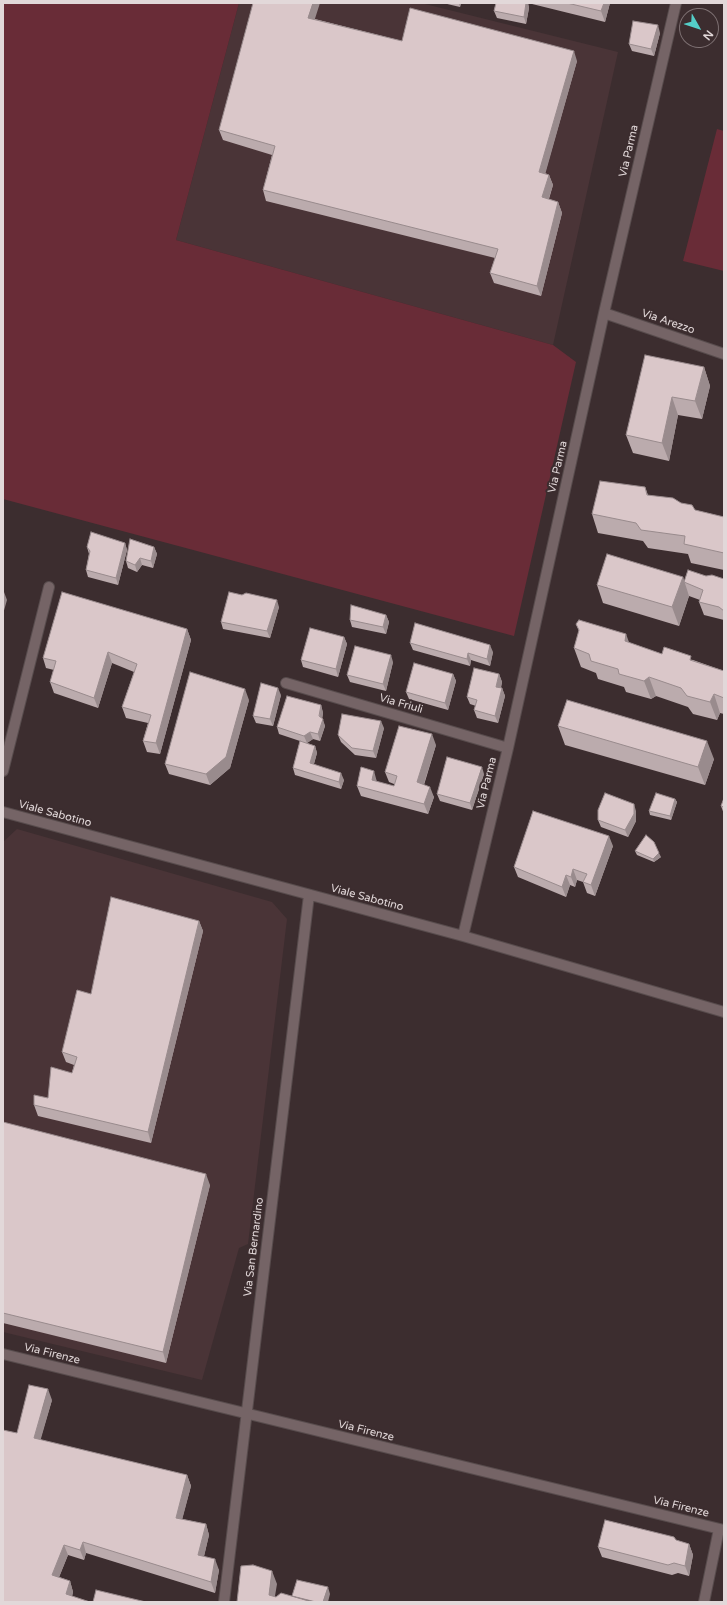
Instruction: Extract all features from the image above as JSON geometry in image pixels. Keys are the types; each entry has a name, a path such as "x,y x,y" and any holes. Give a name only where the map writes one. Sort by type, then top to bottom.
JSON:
{"street":[{"name":"Via Parma","path":"463,936 508,748 604,313 676,3"},
{"name":"Via Arezzo","path":"604,313 724,354"},
{"path":"3,771 48,587"},
{"name":"Via Friuli","path":"286,683 508,748"},
{"name":"Viale Sabotino","path":"3,812 463,936 724,1012"},
{"name":"Via San Bernardino","path":"224,1602 309,895"},
{"name":"Via Firenze","path":"3,1354 721,1529"},
{"path":"704,1602 721,1529"}],"shaded area":[{"path":"3,3 239,3 176,240 553,345 576,362 514,636 3,499"},
{"path":"239,3 421,3 618,52 553,345 176,240"},
{"path":"717,129 724,131 724,271 683,261"},
{"path":"17,829 272,902 287,919 248,1244 239,1248 202,1380 3,1332 3,842"}],"building":[{"path":"253,3 313,3 308,18 402,41 410,8 574,51 539,172 549,175 542,197 558,202 537,286 490,273 498,249 263,190 275,146 219,130"},
{"path":"496,3 526,3 524,17 494,11"},
{"path":"567,3 604,3 601,11"},
{"path":"633,21 658,25 651,49 629,44"},
{"path":"645,355 704,367 695,401 672,397 662,443 626,435"},
{"path":"600,481 645,487 647,495 673,498 681,503 692,505 695,510 724,517 724,553 684,544 685,536 641,530 636,523 592,514"},
{"path":"91,532 125,543 116,578 86,570 90,551 87,547"},
{"path":"130,539 154,547 151,561 140,558 135,565 126,561"},
{"path":"607,554 683,577 672,607 597,585"},
{"path":"688,570 706,576 712,575 724,579 724,611 719,607 699,602 703,590 684,582"},
{"path":"62,592 187,629 156,743 143,741 151,715 122,707 137,664 108,652 94,698 50,682 56,661 43,658"},
{"path":"229,592 242,595 246,593 277,600 267,631 221,622"},
{"path":"351,605 386,615 383,627 350,620"},
{"path":"579,620 626,634 625,641 662,654 664,647 691,656 690,660 724,671 724,698 714,694 710,702 687,696 681,688 649,677 644,681 619,674 618,669 591,661 589,654 574,648 579,630 576,624"},
{"path":"415,623 490,645 487,659 468,653 467,659 410,643"},
{"path":"310,628 344,637 336,669 301,660"},
{"path":"355,646 391,655 383,684 347,675"},
{"path":"414,663 453,674 445,703 406,692"},
{"path":"474,668 499,674 496,687 502,688 495,716 474,710 477,700 467,697"},
{"path":"190,672 245,689 226,757 206,774 165,764"},
{"path":"261,683 278,688 270,719 253,716"},
{"path":"287,696 321,705 319,716 323,719 318,734 310,732 304,736 277,727"},
{"path":"567,700 707,741 698,767 558,726"},
{"path":"342,714 381,721 373,751 352,748 338,735"},
{"path":"399,726 432,734 417,782 430,787 424,804 357,786 361,767 374,771 372,780 394,786 397,776 385,772"},
{"path":"300,741 315,746 310,763 341,773 339,782 293,768"},
{"path":"447,757 482,767 470,803 437,794"},
{"path":"605,793 634,804 634,814 625,830 598,820 598,810"},
{"path":"656,793 675,799 670,816 649,811"},
{"path":"724,798 724,807 721,806"},
{"path":"533,811 609,836 591,885 583,882 587,874 573,869 571,877 566,875 562,887 514,867"},
{"path":"646,835 654,842 659,853 653,859 635,851"},
{"path":"111,897 199,921 148,1132 34,1105 34,1095 48,1098 51,1067 72,1073 77,1057 62,1052 77,990 91,994"},
{"path":"3,1122 206,1174 163,1352 3,1313"},
{"path":"29,1385 48,1389 34,1438 187,1475 176,1518 206,1524 198,1555 215,1559 211,1582 83,1542 80,1550 64,1545 52,1575 70,1581 66,1594 90,1602 3,1602 3,1430 17,1433"},
{"path":"605,1520 674,1537 676,1540 689,1544 685,1566 674,1563 668,1565 598,1547"},
{"path":"253,1565 272,1571 269,1595 276,1597 281,1593 312,1602 237,1602 241,1566"},
{"path":"297,1580 328,1587 323,1602 316,1602 292,1596"},
{"path":"96,1590 146,1602 93,1602"}]}
